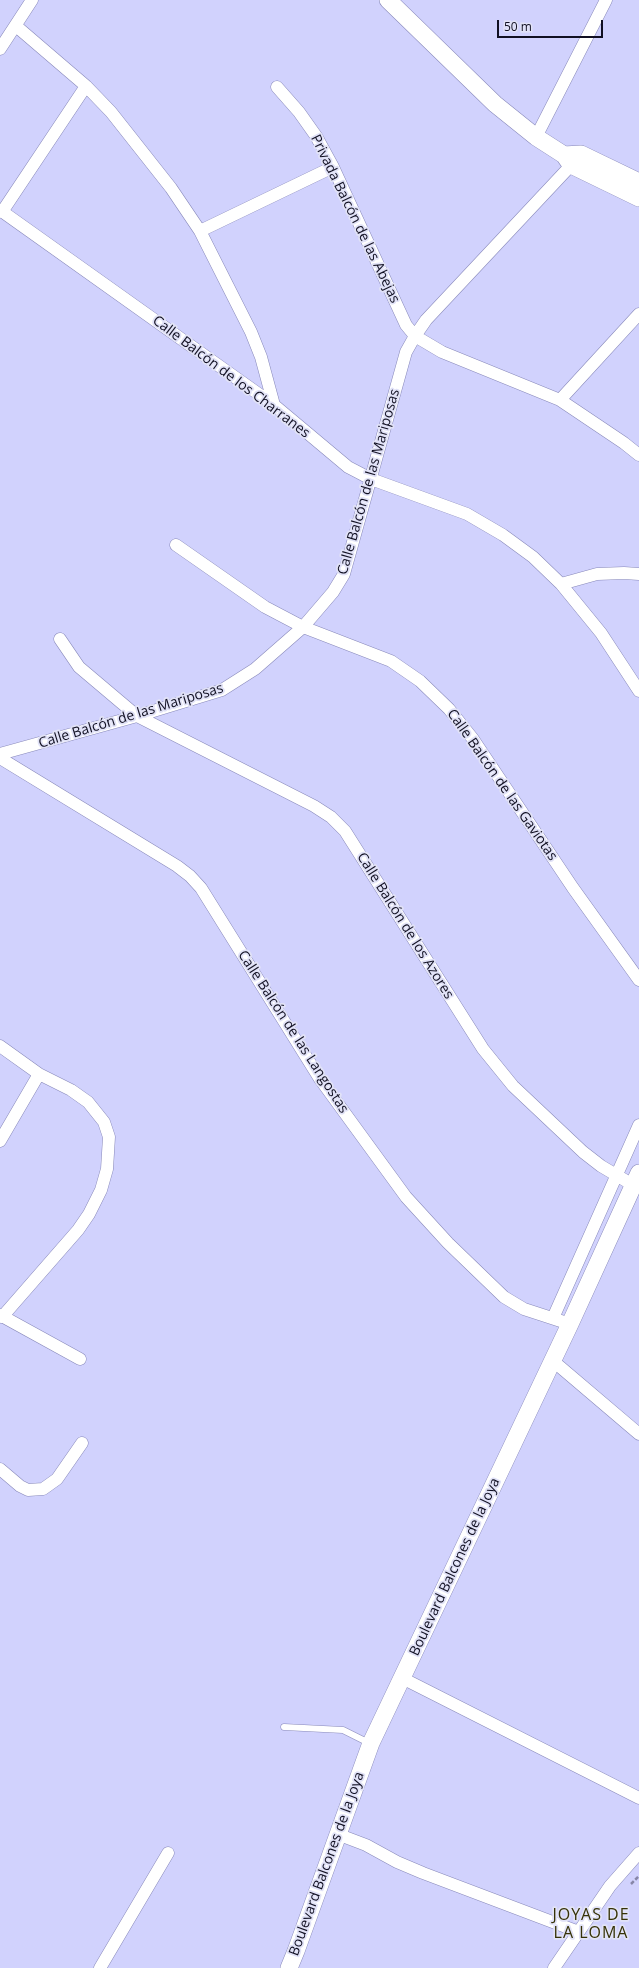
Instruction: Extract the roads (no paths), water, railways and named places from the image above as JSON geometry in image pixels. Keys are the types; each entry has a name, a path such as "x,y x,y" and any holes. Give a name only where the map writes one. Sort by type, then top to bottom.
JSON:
{"street":[{"path":"0,49 32,0"},
{"path":"388,0 496,104 536,137 639,198"},
{"path":"536,137 606,0"},
{"path":"16,26 86,86 111,112 171,188 200,231 251,332 261,357 274,405"},
{"path":"1,211 86,86"},
{"name":"Privada Balcón de las Abejas","path":"277,87 299,112 316,136 333,167 406,326 415,336"},
{"path":"572,158 639,182"},
{"name":"Calle Balcón de las Mariposas","path":"0,754 137,716 227,687 254,669 303,627 333,592 344,574 406,352 415,336 426,320 572,158"},
{"path":"200,231 333,167"},
{"name":"Calle Balcón de los Charranes","path":"1,211 274,405 348,466 371,480 467,514 503,535 533,557 561,584 601,633 639,691"},
{"path":"560,400 639,314"},
{"path":"415,336 442,352 560,400 624,443 639,455"},
{"name":"Calle Balcón de las Gaviotas","path":"176,545 264,607 303,627 391,661 420,681 449,709 473,739 573,888 639,980"},
{"path":"561,584 597,574 639,574"},
{"name":"Calle Balcón de los Azores","path":"60,639 79,667 137,716 314,806 331,817 345,831 483,1049 513,1086 583,1152 616,1176 636,1179"},
{"name":"Calle Balcón de las Langostas","path":"0,758 177,866 190,876 201,888 320,1079 406,1197 448,1243 504,1297 524,1309 570,1324"},
{"path":"0,1046 39,1074 71,1090 98,1112 104,1122 109,1137 106,1169 101,1190 89,1214 78,1230 1,1316 80,1359"},
{"path":"0,1141 39,1074"},
{"path":"553,1318 639,1125"},
{"name":"Boulevard Balcones de la Joya","path":"289,1968 371,1744 570,1324 636,1179"},
{"path":"552,1360 639,1434"},
{"path":"0,1469 12,1481 28,1490 42,1489 57,1479 82,1443"},
{"path":"402,1678 639,1798"},
{"path":"337,1834 366,1845 397,1862 423,1873 579,1932"},
{"path":"100,1968 168,1853"},
{"path":"554,1968 610,1886 637,1857"}],"lane":[{"path":"284,1727 344,1730 371,1744"}],"district":[{"name":"JOYAS DE LA LOMA","path":"591,1924"}]}
